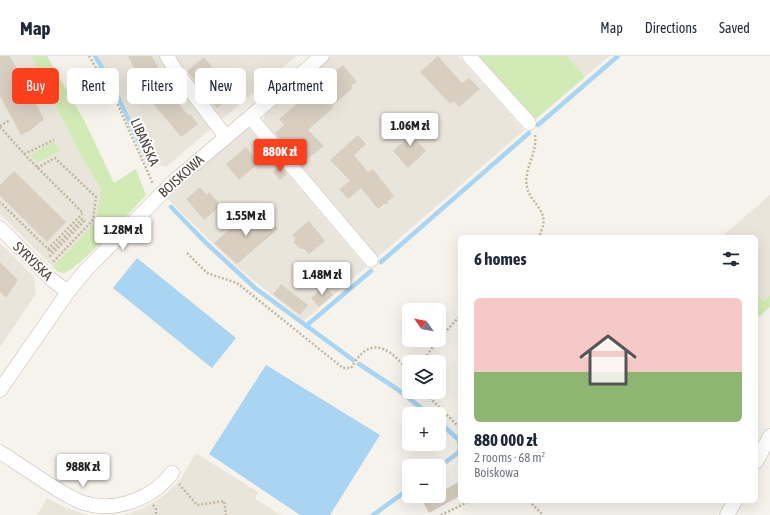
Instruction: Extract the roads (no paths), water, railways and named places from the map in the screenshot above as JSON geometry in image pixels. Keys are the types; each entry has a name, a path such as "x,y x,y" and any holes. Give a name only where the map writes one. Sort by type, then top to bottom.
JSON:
{"street":[{"path":"167,56 176,71 226,137"},
{"name":"BOISKOWA","path":"0,390 85,270 173,182 322,56"},
{"path":"470,56 529,123"},
{"path":"250,118 371,260"},
{"name":"SYRYJSKA","path":"0,228 44,272 68,292"},
{"path":"758,458 770,436"},
{"path":"0,452 68,496 86,503 109,505 136,500 165,481 174,477"},
{"path":"727,515 733,503"}],"water":[{"path":"137,258 236,338 212,368 113,288"},
{"path":"266,365 380,435 330,515 300,515 209,454"}],"waterway":[{"path":"95,56 112,84 149,163"},
{"path":"538,125 618,56"},
{"path":"381,262 529,133"},
{"path":"171,207 206,243 255,288 353,360"},
{"path":"306,326 371,271"},
{"path":"359,364 397,389 420,407"},
{"path":"446,428 458,439"},
{"path":"446,462 458,453"},
{"path":"373,515 402,494"}]}
